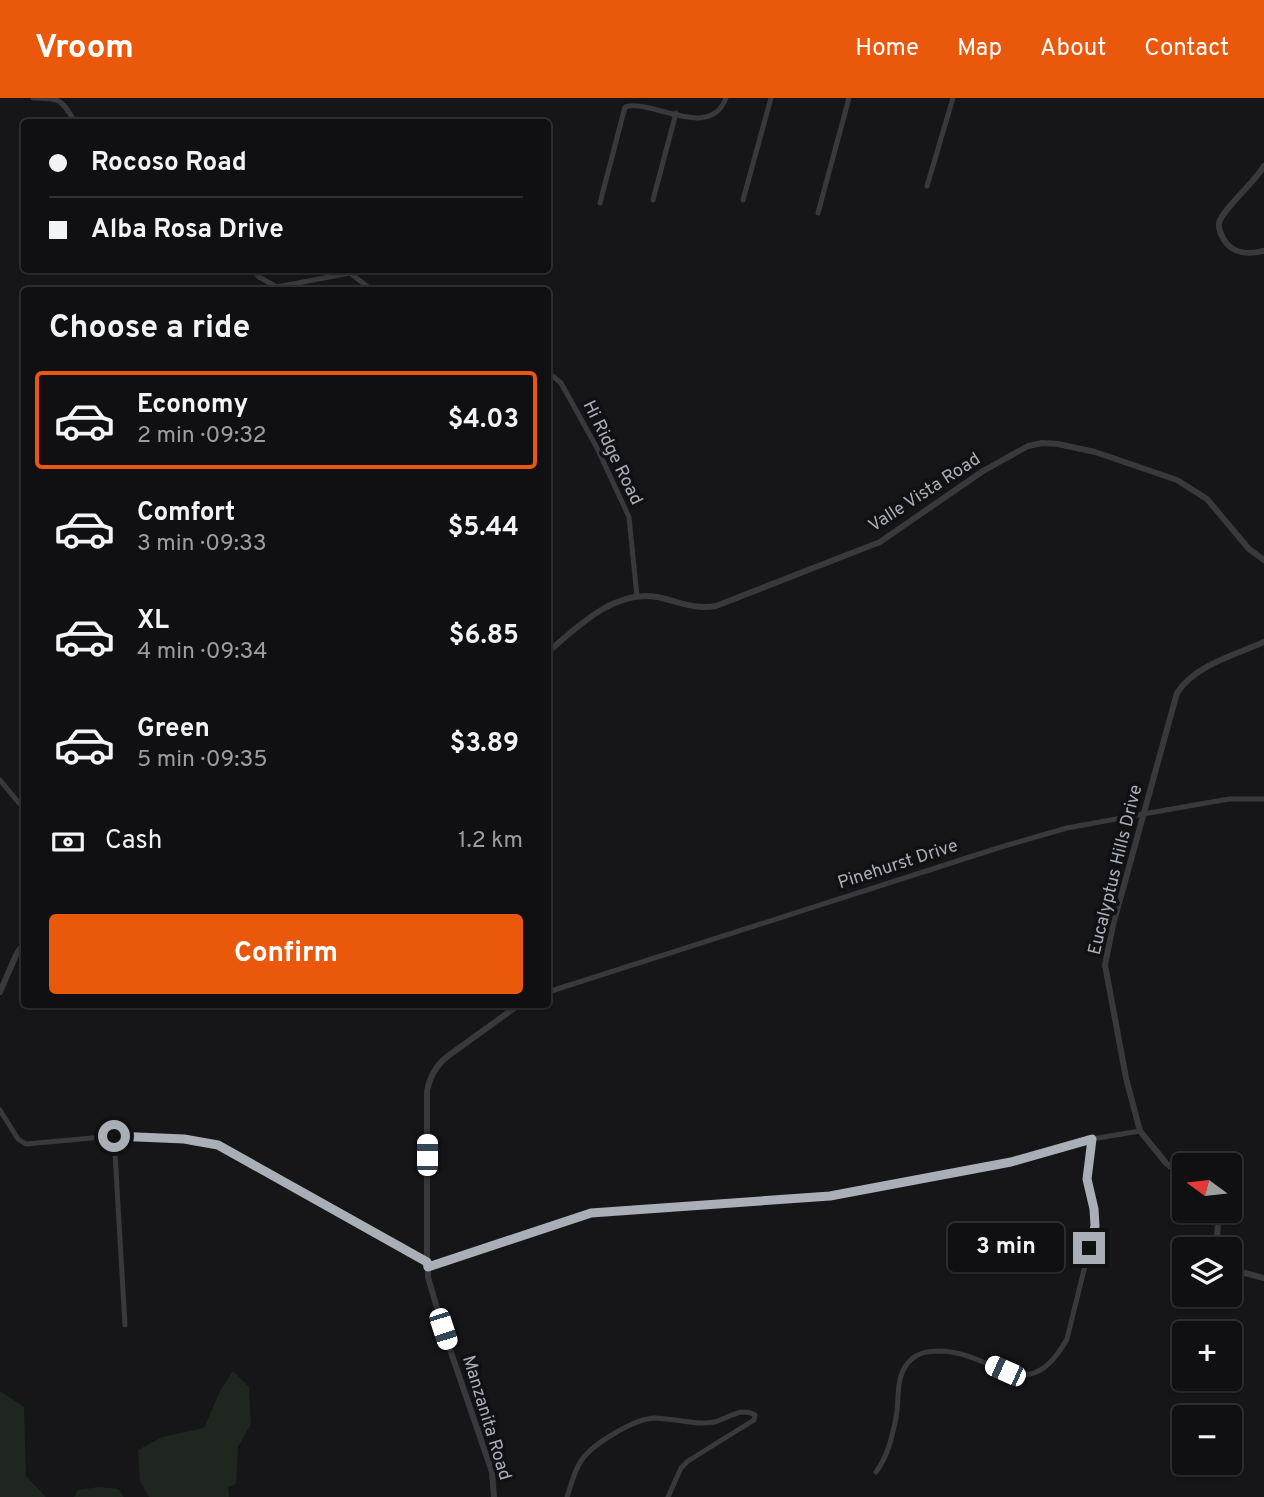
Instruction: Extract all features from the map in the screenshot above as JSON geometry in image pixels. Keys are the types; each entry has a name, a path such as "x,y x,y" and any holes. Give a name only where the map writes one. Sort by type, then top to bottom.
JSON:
{"street":[{"path":"33,98 63,102 73,119"},
{"path":"600,203 625,107 635,103 692,117 712,114 722,109 726,98"},
{"path":"743,200 771,98"},
{"path":"818,214 849,98"},
{"path":"927,186 953,98"},
{"path":"653,200 676,113"},
{"path":"1264,166 1261,178 1219,223 1221,234 1228,245 1240,252 1252,254 1264,251"},
{"path":"256,273 277,287 350,273 368,287"},
{"name":"Hi Ridge Road","path":"551,375 561,383 597,448 629,517 637,597"},
{"name":"Valle Vista Road","path":"551,650 601,609 637,597 652,596 704,608 725,603 880,542 983,471 1028,446 1042,443 1103,455 1177,480 1207,499 1249,549 1264,560"},
{"name":"Eucalyptus Hills Drive","path":"1172,1168 1140,1131 1123,1066 1105,965 1113,925 1177,693 1194,674 1264,642"},
{"path":"0,780 21,805"},
{"name":"Pinehurst Drive","path":"551,991 1067,828 1229,799 1264,799"},
{"path":"0,992 21,948"},
{"name":"Manzanita Road","path":"494,1497 492,1472 428,1277 427,1091 431,1076 443,1059 514,1008"},
{"path":"0,1110 18,1139 26,1144 114,1136 184,1139 218,1145 427,1265 591,1213 830,1196 1011,1162 1092,1139 1140,1131"},
{"path":"114,1136 125,1325"},
{"path":"876,1472 885,1460 896,1415 900,1377 915,1356 933,1351 954,1352 1021,1376 1033,1375 1047,1366 1059,1353 1067,1339 1095,1226 1087,1179 1092,1139"},
{"path":"1242,1272 1264,1278"},
{"path":"567,1497 581,1460 605,1439 627,1426 652,1418 714,1422 743,1412 755,1415 754,1420 688,1461 681,1468 668,1497"}],"shaded area":[{"path":"233,1371 249,1387 251,1424 238,1447 236,1484 228,1487 229,1497 149,1497 140,1481 138,1450 162,1437 204,1428 220,1391"},
{"path":"0,1391 24,1407 26,1476 46,1497 0,1497"},
{"path":"99,1487 118,1489 124,1497 74,1497 78,1490"}],"route":[{"path":"114,1136 184,1139 218,1145 427,1262 428,1267 591,1213 830,1196 1011,1162 1092,1139 1087,1179 1095,1226 1089,1248"}]}
